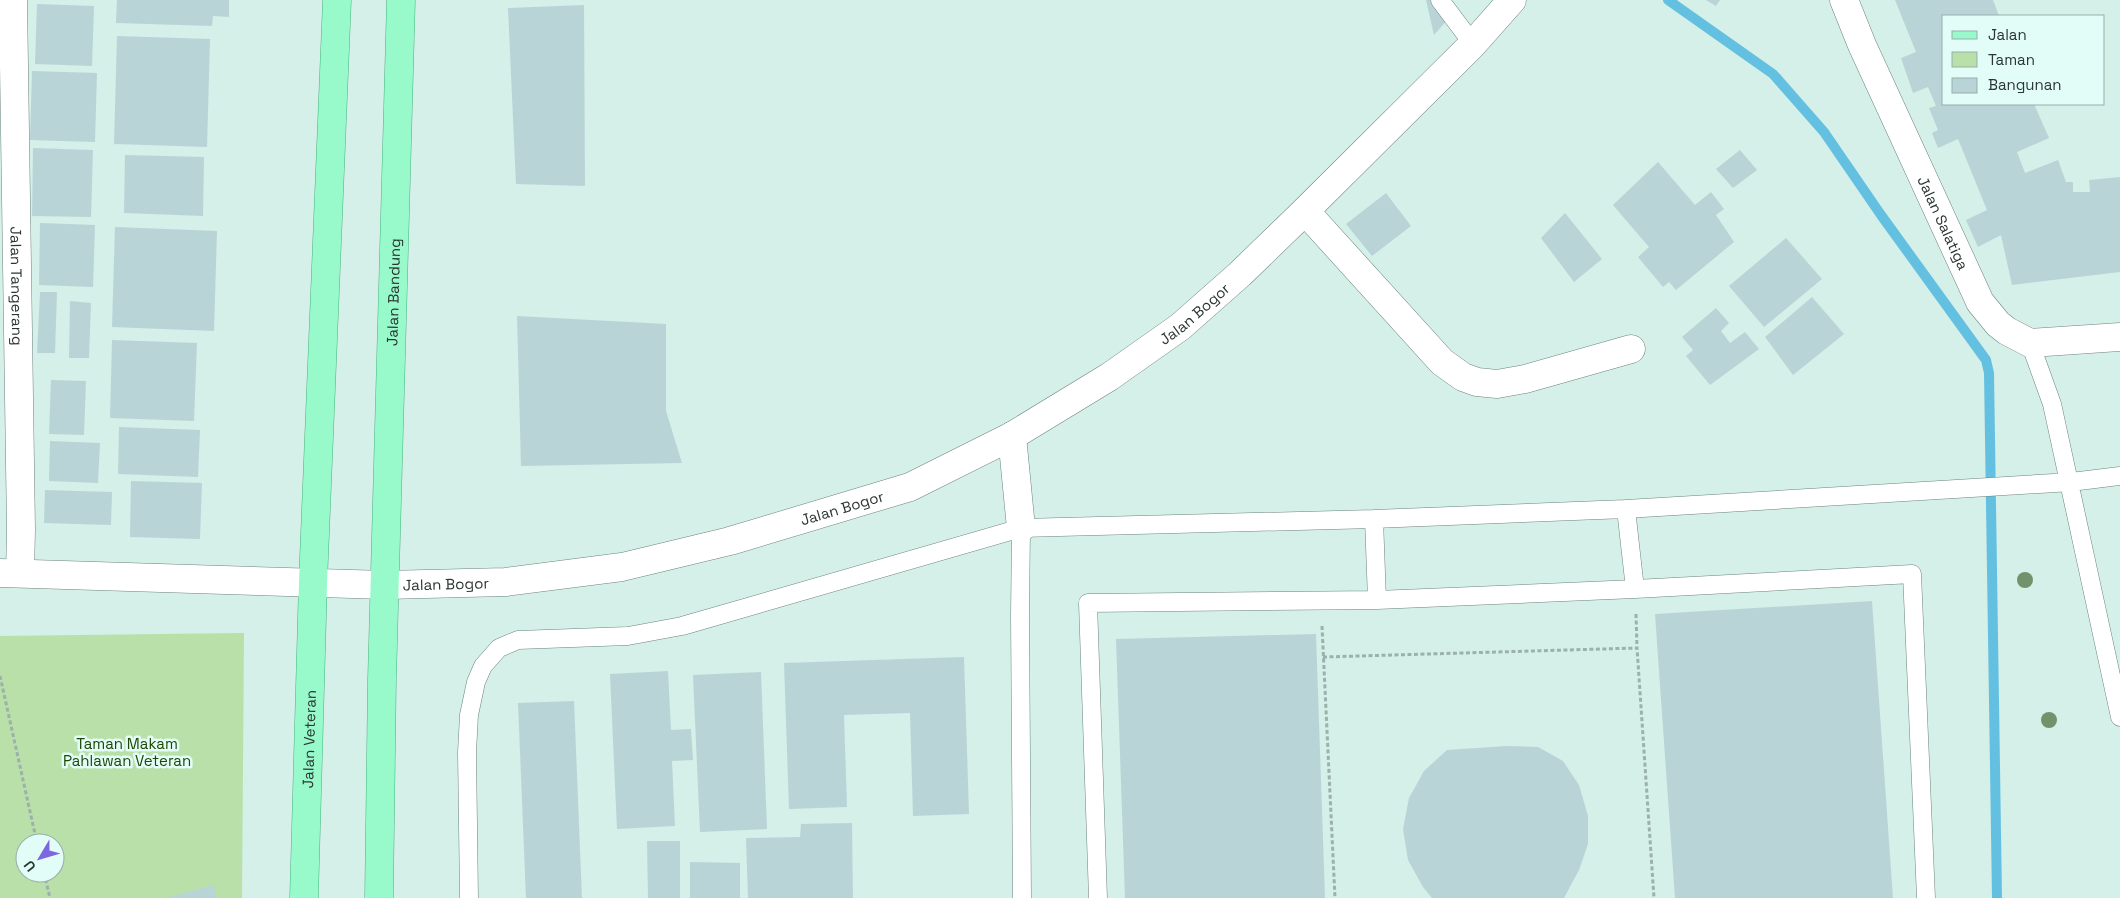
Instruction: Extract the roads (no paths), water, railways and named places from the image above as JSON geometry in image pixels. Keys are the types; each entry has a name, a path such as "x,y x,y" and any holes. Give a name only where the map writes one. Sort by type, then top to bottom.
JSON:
{"main road":[{"name":"Jalan Tangerang","path":"10,573 21,530 9,275 13,0"},
{"path":"313,582 337,0"},
{"name":"Jalan Bandung","path":"385,585 401,0"},
{"name":"Jalan Bogor","path":"10,573 385,585 506,582 631,564 739,538 910,487 1012,436 1109,377 1180,327 1240,274 1306,211 1473,44 1512,0"},
{"name":"Jalan Salatiga","path":"1844,0 1862,45 1980,302 1998,324 2030,343"},
{"path":"1306,211 1442,362 1463,377 1477,382 1497,384 1525,379 1631,349"},
{"path":"2030,343 2120,337"},
{"path":"1012,436 1022,528"},
{"name":"Jalan Veteran","path":"304,898 313,582"},
{"path":"379,898 385,585"}],"lane":[{"path":"1440,0 1473,44"},
{"path":"2030,343 2052,404 2071,482 2120,717"},
{"path":"469,898 467,752 470,716 476,682 483,666 499,648 518,640 628,636 682,626 1022,528 1374,519 1626,509 2071,482 2120,476"},
{"path":"1626,509 1634,589"},
{"path":"1374,519 1377,600"},
{"path":"1022,528 1020,616 1022,898"},
{"path":"1098,898 1088,604 1377,600 1912,574 1926,898"}],"waterway":[{"path":"1668,0 1773,74 1824,132 1881,215 1986,360 1989,373 1997,898"}],"park label":[{"name":"Taman Makam Pahlawan Veteran","path":"127,752"}]}
